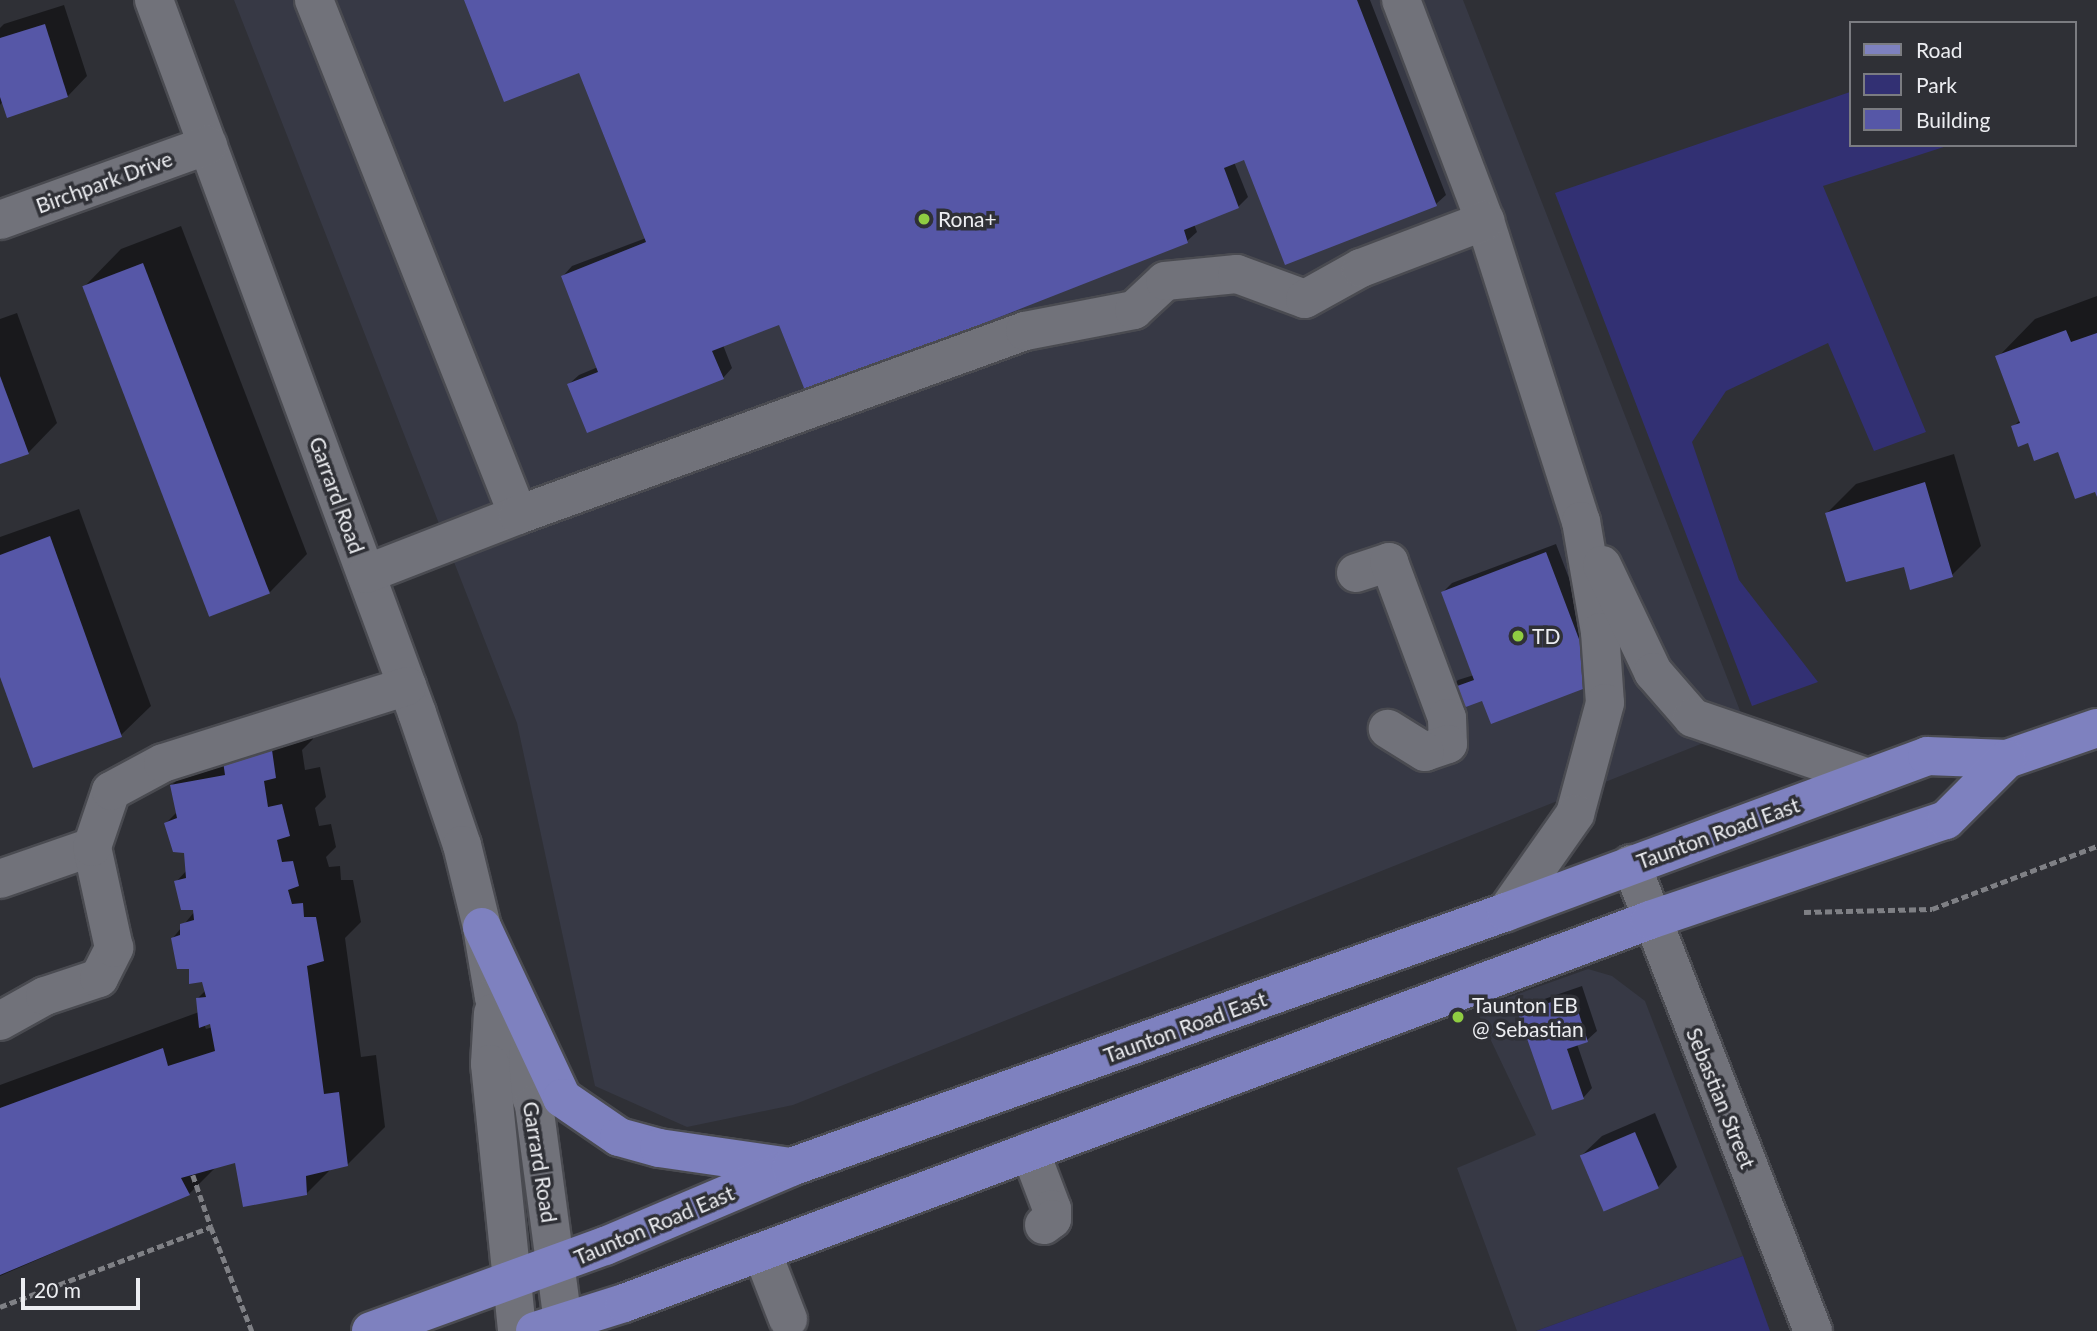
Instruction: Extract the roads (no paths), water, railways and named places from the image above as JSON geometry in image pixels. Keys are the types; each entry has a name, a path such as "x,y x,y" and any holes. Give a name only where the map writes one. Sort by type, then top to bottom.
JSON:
{"main road":[{"name":"Taunton Road East","path":"371,1331 554,1266 790,1167 1506,912 1927,757 2007,759 2097,728"},
{"name":"Taunton Road East","path":"554,1328 1650,920 1946,820 2007,759"},
{"path":"482,927 562,1098 619,1137 659,1148 790,1167"}],"street":[{"name":"Garrard Road","path":"154,0 407,686 462,845 482,927 494,997 534,1105 554,1266 554,1328"},
{"path":"314,0 518,515"},
{"path":"1401,0 1485,220 1581,521 1653,672 1693,718 1868,778"},
{"name":"Birchpark Drive","path":"0,220 208,145"},
{"path":"366,575 518,515 1025,331 1133,310 1165,281 1237,274 1305,299 1362,268 1485,220"},
{"path":"1506,912 1576,814 1605,703 1600,632 1581,521"},
{"path":"1356,573 1389,562 1447,719 1448,744 1425,752 1388,729"},
{"path":"0,1021 45,996 99,978 114,948 92,847 111,791 163,763 407,686"},
{"path":"0,879 92,847"},
{"name":"Sebastian Street","path":"1631,864 1650,920 1813,1331"},
{"name":"Garrard Road","path":"494,997 490,1064 517,1331"},
{"path":"1030,1151 1052,1209 1052,1219 1044,1225"},
{"path":"762,1252 788,1319"}],"place":[{"name":"Rona+","path":"924,219"},
{"name":"TD","path":"1518,636"},
{"name":"Taunton EB @ Sebastian","path":"1458,1017"}]}
